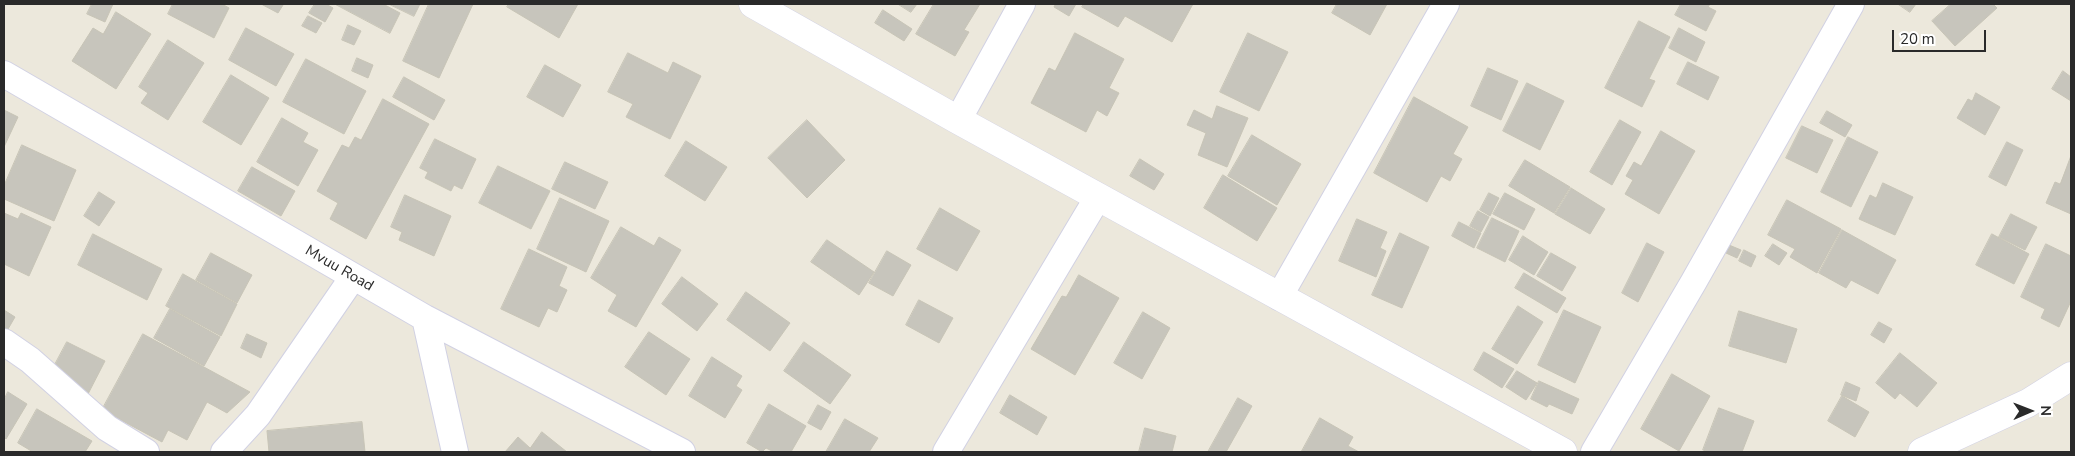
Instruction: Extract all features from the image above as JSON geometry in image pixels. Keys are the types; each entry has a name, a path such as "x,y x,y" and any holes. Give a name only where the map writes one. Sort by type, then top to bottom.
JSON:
{"street":[{"path":"753,4 958,120 1563,452"},
{"path":"958,120 1022,4"},
{"path":"1279,297 1446,4"},
{"path":"1594,452 1693,283 1851,4"},
{"name":"Mvuu Road","path":"4,74 425,318 682,452"},
{"path":"946,452 1098,197"},
{"path":"224,452 258,415 353,277"},
{"path":"425,318 455,452"},
{"path":"4,342 30,360 106,428 146,452"},
{"path":"1922,452 2028,403 2071,376"}],"building":[{"path":"92,4 113,4 105,22 87,14"},
{"path":"173,4 222,4 229,8 214,38 168,14"},
{"path":"264,4 281,4 283,5 278,13"},
{"path":"315,4 326,4 333,8 325,22 309,13"},
{"path":"335,4 383,4 400,13 390,33"},
{"path":"389,4 420,4 414,16"},
{"path":"429,4 473,4 439,78 403,61"},
{"path":"509,4 578,4 559,38 507,7"},
{"path":"898,4 917,4 911,12"},
{"path":"934,4 980,4 964,30 969,32 955,56 916,34"},
{"path":"1052,4 1076,4 1069,16"},
{"path":"1084,4 1193,4 1172,42 1125,16 1118,27 1082,7"},
{"path":"1337,4 1387,4 1370,35 1332,13"},
{"path":"1681,4 1710,4 1708,7 1716,11 1706,31 1675,15"},
{"path":"1898,4 1916,4 1910,12"},
{"path":"1951,4 1993,4 1997,8 1955,46 1932,21"},
{"path":"883,10 912,29 904,41 875,23"},
{"path":"116,12 151,34 116,89 72,61 93,28 103,34"},
{"path":"308,16 322,23 316,33 302,26"},
{"path":"1639,21 1670,37 1649,79 1655,81 1642,107 1605,88"},
{"path":"348,25 361,31 354,45 342,40"},
{"path":"246,28 294,54 276,86 229,60"},
{"path":"1679,28 1705,42 1696,62 1669,48"},
{"path":"1075,33 1124,59 1109,88 1119,93 1107,116 1097,110 1086,132 1031,103 1049,68 1055,71"},
{"path":"1248,33 1288,52 1259,111 1220,92"},
{"path":"168,40 204,63 168,120 141,103 148,93 139,87"},
{"path":"628,53 668,73 673,62 701,76 670,139 626,117 633,104 608,92"},
{"path":"357,58 373,65 368,78 352,71"},
{"path":"306,59 366,91 344,134 283,102"},
{"path":"1688,62 1719,77 1708,100 1677,84"},
{"path":"545,65 581,85 563,117 527,97"},
{"path":"1488,68 1518,81 1501,120 1471,106"},
{"path":"2063,71 2071,77 2071,101 2052,89"},
{"path":"231,75 269,98 241,145 203,122"},
{"path":"404,77 445,100 434,120 393,97"},
{"path":"1527,83 1564,101 1540,150 1503,131"},
{"path":"1976,93 2000,107 1985,135 1957,118 1968,99 1972,101"},
{"path":"1414,97 1468,127 1453,154 1462,159 1450,181 1441,176 1427,202 1374,173"},
{"path":"383,99 429,124 366,239 330,219 338,203 317,191 342,145 349,148 355,137 361,140"},
{"path":"1217,106 1248,118 1227,167 1198,155 1206,133 1187,125 1194,110 1212,119"},
{"path":"4,110 18,117 4,147"},
{"path":"1827,111 1852,125 1845,137 1820,123"},
{"path":"282,118 308,133 303,142 318,150 298,186 257,162"},
{"path":"807,120 845,160 807,198 768,158"},
{"path":"1620,120 1641,132 1612,185 1590,172"},
{"path":"1802,126 1833,140 1817,173 1786,158"},
{"path":"1661,131 1695,151 1659,214 1625,194 1633,180 1626,176 1634,162 1641,166"},
{"path":"1252,135 1301,164 1277,205 1228,176"},
{"path":"1848,137 1878,152 1851,207 1821,192"},
{"path":"435,139 476,159 462,189 454,185 451,191 425,178 428,172 420,168"},
{"path":"686,141 727,167 705,201 665,176"},
{"path":"2007,142 2023,150 2006,186 1989,177"},
{"path":"22,145 76,170 54,221 4,199 4,186"},
{"path":"2071,156 2071,214 2046,203 2055,182 2060,184"},
{"path":"1140,159 1164,174 1154,190 1130,176"},
{"path":"1525,160 1570,187 1554,213 1509,186"},
{"path":"565,162 608,182 595,209 552,189"},
{"path":"498,166 550,191 531,229 479,203"},
{"path":"252,167 295,191 281,216 238,191"},
{"path":"1223,175 1277,208 1257,241 1204,208"},
{"path":"1883,183 1913,197 1895,235 1859,219 1870,195 1876,198"},
{"path":"1571,188 1605,209 1590,234 1555,214"},
{"path":"99,192 115,202 99,226 84,216"},
{"path":"1489,193 1499,198 1490,216 1480,210"},
{"path":"1505,193 1535,209 1524,230 1493,214"},
{"path":"405,195 451,216 434,256 399,240 402,232 391,227"},
{"path":"560,198 609,221 586,272 537,249"},
{"path":"1787,200 1841,229 1817,273 1790,257 1795,249 1768,235"},
{"path":"940,208 980,231 957,271 917,249"},
{"path":"1478,211 1489,217 1481,232 1470,226"},
{"path":"4,213 18,219 21,213 51,227 29,276 4,264"},
{"path":"2011,214 2037,227 2025,250 1999,237"},
{"path":"1492,218 1519,231 1505,262 1477,248"},
{"path":"1357,219 1387,232 1380,248 1386,251 1376,277 1339,261"},
{"path":"1459,222 1481,233 1474,248 1452,236"},
{"path":"621,227 654,246 659,237 681,250 636,327 608,311 617,295 591,278"},
{"path":"1842,230 1896,260 1878,294 1851,280 1846,288 1819,273"},
{"path":"1400,233 1429,247 1402,308 1372,295"},
{"path":"93,234 162,269 147,300 78,265"},
{"path":"1992,234 2029,254 2014,284 1976,265"},
{"path":"1523,236 1548,252 1534,275 1509,260"},
{"path":"827,240 874,272 859,295 811,262"},
{"path":"1647,243 1664,252 1638,302 1622,293"},
{"path":"1773,244 1787,253 1779,265 1765,256"},
{"path":"2046,244 2071,256 2071,301 2059,327 2041,318 2045,309 2021,297"},
{"path":"1729,245 1741,250 1737,258 1726,253"},
{"path":"529,249 567,267 559,286 567,290 557,312 548,308 539,327 501,309"},
{"path":"1744,250 1756,256 1751,267 1739,261"},
{"path":"887,251 911,265 893,296 869,283"},
{"path":"211,253 252,275 237,303 196,280"},
{"path":"1551,253 1576,267 1562,291 1537,276"},
{"path":"1524,273 1566,298 1557,313 1515,288"},
{"path":"183,274 237,304 221,336 166,306"},
{"path":"1079,275 1119,298 1075,375 1031,349 1062,296 1066,297"},
{"path":"682,277 718,304 697,331 662,304"},
{"path":"746,292 790,323 770,351 727,320"},
{"path":"919,300 953,318 939,343 906,325"},
{"path":"1518,306 1543,322 1517,364 1492,349"},
{"path":"170,309 220,337 204,366 154,338"},
{"path":"4,310 15,317 4,336"},
{"path":"1564,310 1601,327 1575,383 1538,365"},
{"path":"1739,311 1797,329 1786,363 1729,346"},
{"path":"1143,312 1170,328 1142,379 1114,363"},
{"path":"1879,322 1892,329 1884,343 1871,335"},
{"path":"649,332 690,359 666,395 625,367"},
{"path":"143,334 250,392 227,413 207,402 187,440 168,430 162,442 102,410"},
{"path":"247,334 267,343 261,358 241,348"},
{"path":"67,342 105,361 88,394 50,374"},
{"path":"804,342 851,375 830,404 784,371"},
{"path":"1484,352 1514,369 1502,388 1474,370"},
{"path":"1900,353 1937,383 1917,407 1900,393 1895,399 1876,383"},
{"path":"712,357 742,376 736,386 742,390 725,418 689,396"},
{"path":"1517,371 1537,383 1526,400 1506,387"},
{"path":"1672,374 1710,396 1679,451 1641,429"},
{"path":"1539,381 1579,399 1572,414 1549,404 1547,407 1531,399"},
{"path":"1846,382 1860,388 1856,401 1841,395"},
{"path":"8,392 27,404 6,439 4,437 4,400"},
{"path":"1010,395 1047,417 1037,435 1000,413"},
{"path":"1842,396 1869,412 1855,437 1828,421"},
{"path":"1238,398 1252,406 1226,452 1208,452"},
{"path":"769,404 806,426 791,452 774,452 766,448 762,452 747,443"},
{"path":"818,405 831,412 821,430 808,423"},
{"path":"1719,408 1754,421 1742,452 1709,452 1703,450"},
{"path":"37,409 92,441 85,452 33,452 18,443"},
{"path":"1320,418 1353,437 1348,446 1359,452 1302,451"},
{"path":"845,419 878,438 869,452 826,452"},
{"path":"362,422 365,452 269,452 267,431"},
{"path":"1145,428 1176,436 1172,452 1139,452"},
{"path":"542,432 567,452 505,452 518,437 530,448"}]}
